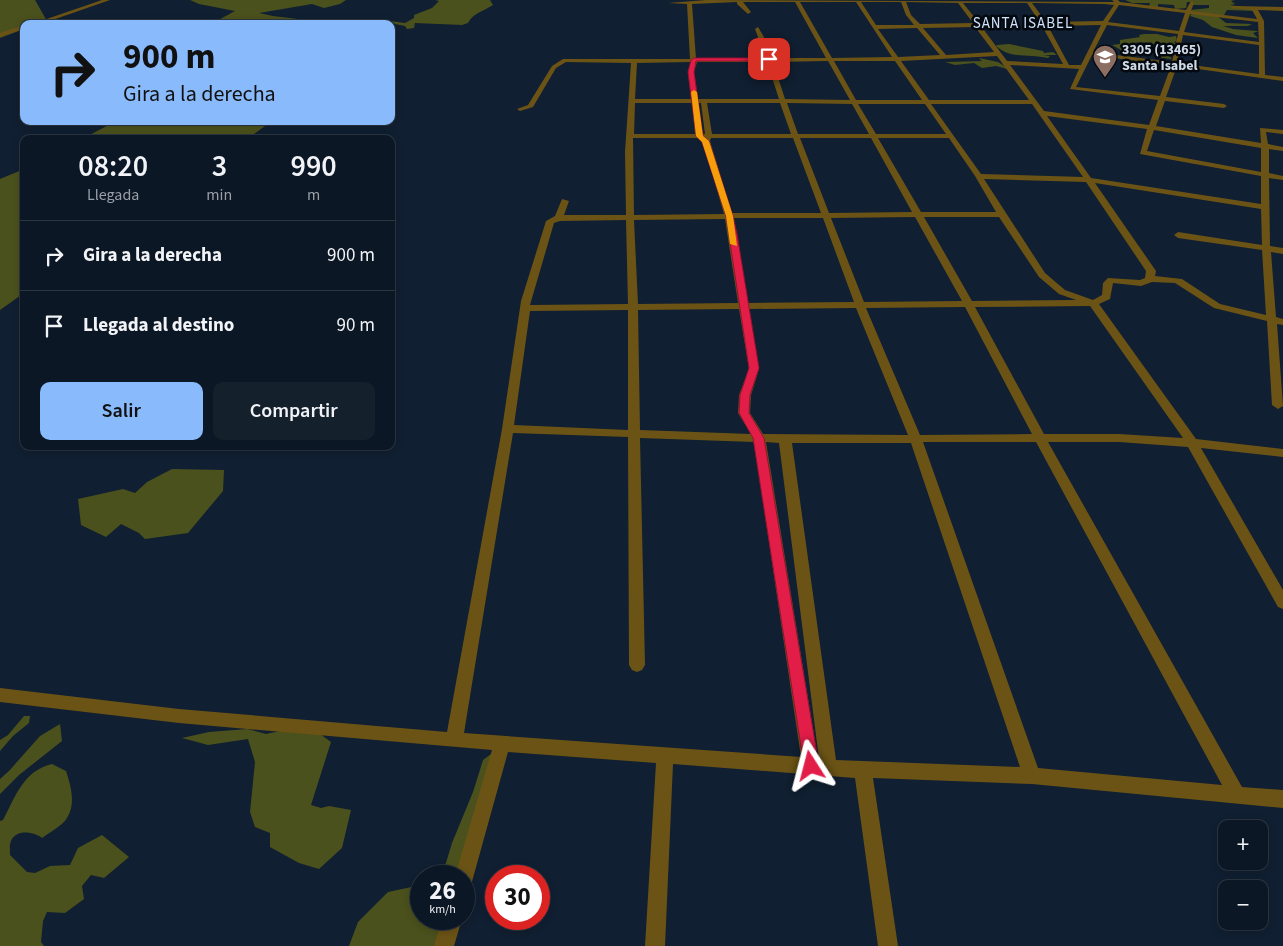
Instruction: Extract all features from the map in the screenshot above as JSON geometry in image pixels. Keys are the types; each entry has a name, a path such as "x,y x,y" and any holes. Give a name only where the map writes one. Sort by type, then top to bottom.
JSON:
{"street":[{"path":"47,20 107,0"},
{"path":"741,0 740,3 748,12"},
{"path":"671,3 741,0 1116,2 1261,21"},
{"path":"797,1 968,303 1039,438 1237,795"},
{"path":"858,1 896,59 979,176 1042,275 1062,292 1093,303 1192,443 1283,603"},
{"path":"902,1 910,16 945,56"},
{"path":"689,2 694,60 691,72 695,100 704,138 730,216 754,368 745,395 744,413 759,438 811,766"},
{"path":"960,2 1042,113 1151,271 1150,279"},
{"path":"1029,2 1044,24 1066,66"},
{"path":"1116,2 1072,88 1224,106"},
{"path":"1191,3 1181,33 1174,65 1143,152 1283,178"},
{"path":"1233,8 1283,9"},
{"path":"1254,8 1261,21 1262,76"},
{"path":"1044,24 1105,23 1261,44"},
{"path":"874,27 978,26"},
{"path":"0,35 20,28"},
{"path":"758,29 761,37 758,45 769,59 782,100 860,305 915,437 1032,776"},
{"path":"1090,53 1283,79"},
{"path":"520,110 531,106 554,67 560,62 570,60 832,60 999,54"},
{"path":"634,61 629,217 631,295 633,306 637,665"},
{"path":"1005,63 1082,67"},
{"path":"703,100 704,138"},
{"path":"633,101 926,100 1033,102"},
{"path":"1042,113 1283,149"},
{"path":"1278,405 1266,248 1266,175 1265,146 1262,129 1283,132"},
{"path":"631,136 704,138 951,136"},
{"path":"979,176 1088,180 1265,207"},
{"path":"558,218 565,200"},
{"path":"454,740 508,429 525,308 530,284 550,221 558,218 1002,214"},
{"path":"1178,235 1283,251"},
{"path":"525,308 1093,303 1107,297 1108,283 1111,280 1141,283 1150,279 1168,278 1180,282 1212,304 1283,322"},
{"path":"508,429 785,439 915,437 1118,438 1192,443 1283,453"},
{"path":"785,439 829,768"},
{"path":"0,695 179,716 502,744 829,768 1032,776 1283,799"},
{"path":"468,865 502,744"},
{"path":"655,946 665,757"},
{"path":"863,770 888,946"},
{"path":"444,946 449,930"}],"green space":[{"path":"0,0 35,0 46,20 20,20 20,30 0,38"},
{"path":"190,0 346,0 340,4 324,8 312,4 259,13 297,20 218,20 235,11 199,4"},
{"path":"435,0 490,0 493,5 476,14 468,23 462,25 415,23 414,28 407,29 405,26 395,24 395,22 405,23 414,18 414,15 432,8 439,1"},
{"path":"1125,0 1235,0 1231,1 1235,4 1230,5 1251,8 1255,11 1227,10 1224,15 1217,16 1226,23 1252,24 1248,26 1223,26 1233,29 1259,31 1253,33 1258,38 1236,35 1212,27 1203,20 1190,16 1193,12 1190,10 1209,8 1209,5 1193,5 1192,2 1187,2 1186,8 1175,9 1174,5 1158,4 1158,7 1149,6 1150,3 1132,3"},
{"path":"1139,35 1176,36 1177,41 1174,42 1176,44 1171,46 1144,42 1134,43 1142,46 1138,48 1168,54 1172,59 1162,58 1157,54 1146,54 1142,51 1121,50 1112,45 1120,44 1120,40 1140,37"},
{"path":"1009,44 1043,51 1044,53 1053,52 1057,55 1043,55 1050,56 1048,58 1007,53 996,46"},
{"path":"979,58 998,62 1011,70 996,66 982,68 974,63 955,65 945,62 982,61"},
{"path":"108,125 266,125 253,135 90,135"},
{"path":"20,171 20,296 0,310 0,179"},
{"path":"172,469 224,470 223,491 188,533 145,539 139,533 121,524 106,537 81,525 78,499 123,489 135,493 147,482"},
{"path":"24,716 30,716 29,723 13,736 0,751 0,740 8,735"},
{"path":"60,724 62,741 19,775 0,794 0,779 40,736"},
{"path":"247,729 266,734 285,730 320,734 331,742 311,805 321,808 329,806 351,810 342,848 319,869 299,863 270,847 270,833 255,827 250,812 255,762 248,739 208,745 182,738 209,732"},
{"path":"499,748 475,867 475,865 445,865 452,843 473,792 483,760"},
{"path":"52,764 66,771 72,795 70,813 62,824 42,838 27,832 15,836 10,842 10,855 27,872 35,873 50,866 70,865 78,848 102,835 129,857 104,878 91,875 82,886 84,899 65,913 47,912 43,921 41,942 44,946 0,946 0,821 3,820 27,778 42,767"},
{"path":"410,887 410,930 455,930 451,946 349,946 358,922 388,892"}],"slow traffic":[{"path":"694,92 699,136 706,141 730,216 734,244"}],"place":[{"name":"3305 (13465) Santa Isabel","path":"1105,78"}],"district":[{"name":"SANTA ISABEL","path":"1023,23"}],"route":[{"path":"769,59 694,60 691,72 699,136 706,141 730,216 754,368 745,395 744,413 759,438 811,766"}]}
